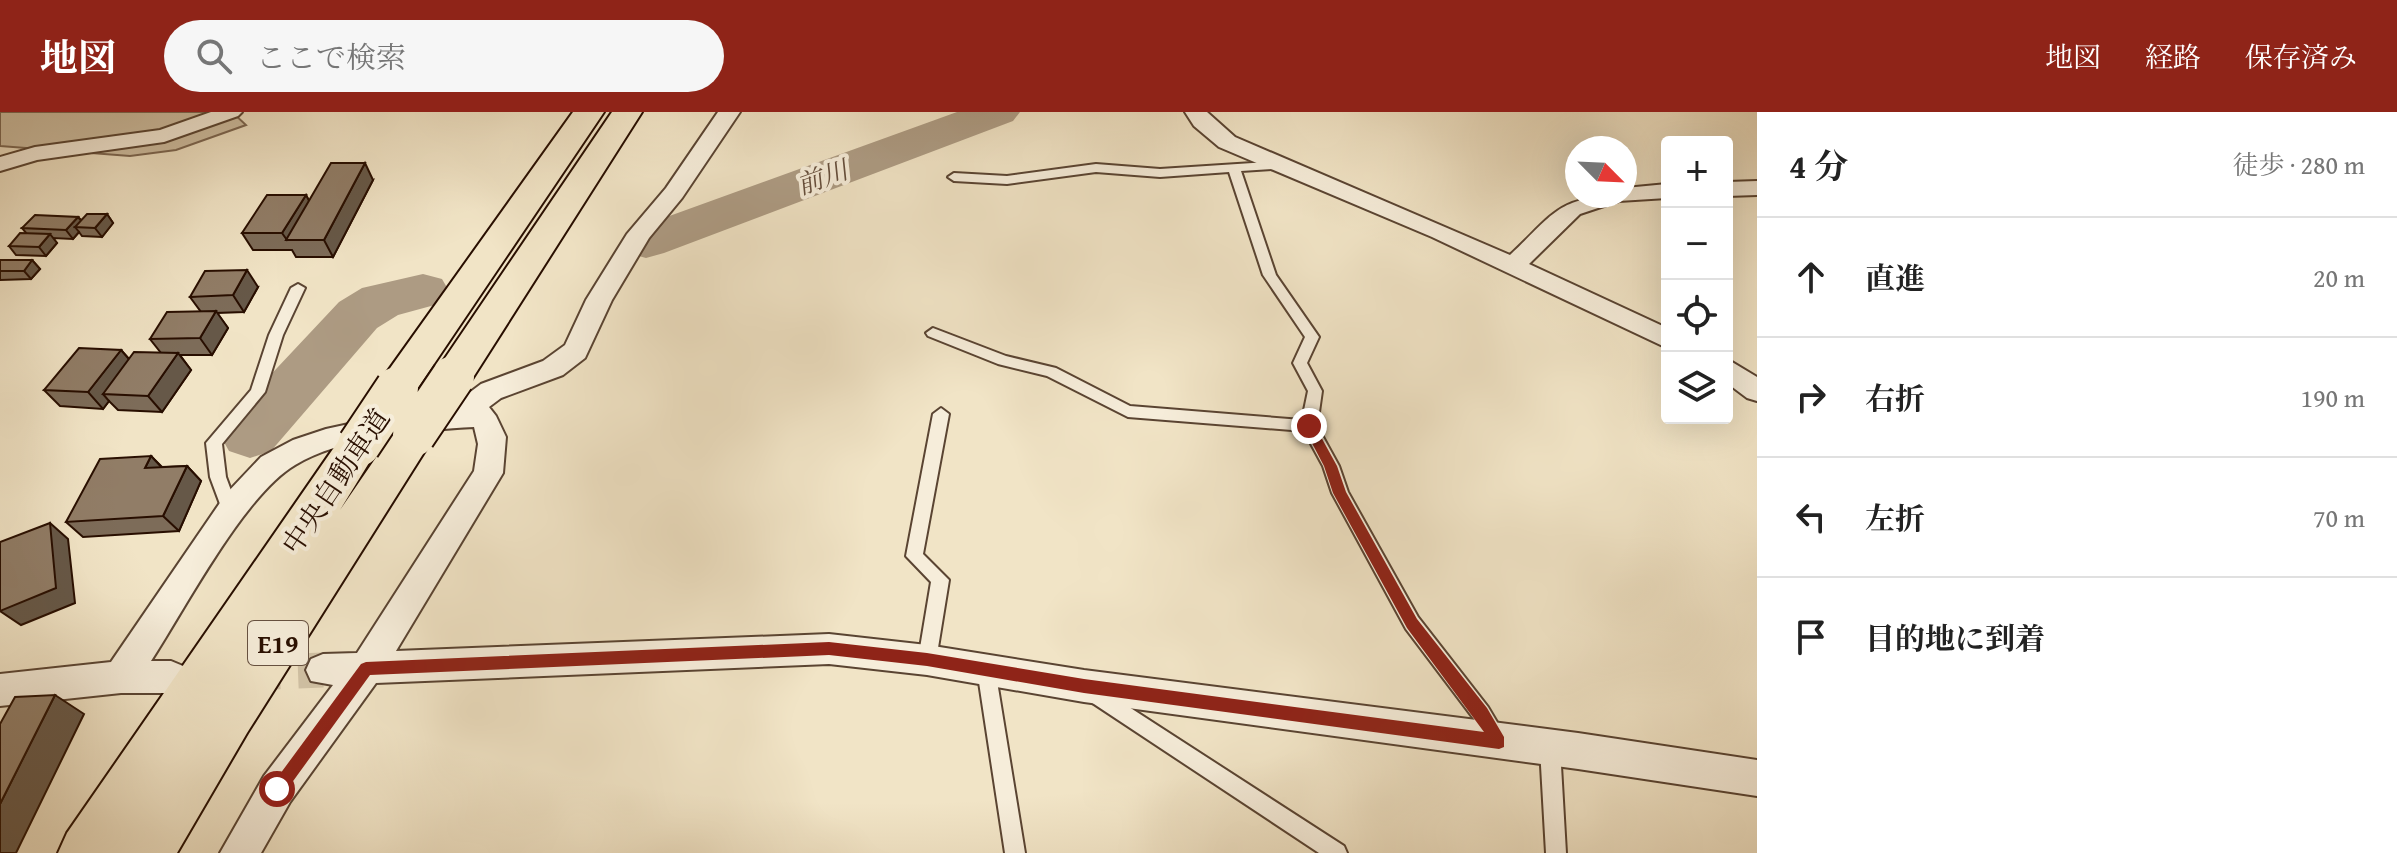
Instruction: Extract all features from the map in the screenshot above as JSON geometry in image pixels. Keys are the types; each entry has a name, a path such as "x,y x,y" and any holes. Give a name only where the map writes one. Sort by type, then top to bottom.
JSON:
{"highway":[{"name":"中央自動車道","path":"87,853 397,388 589,112"},
{"name":"中央自動車道","path":"145,853 229,716 435,426 453,377 627,112"}],"street":[{"path":"0,164 35,154 164,136 231,112"},
{"path":"435,426 491,391 553,368 576,351 599,300 639,234 682,182 729,112"},
{"path":"1196,112 1227,142 1514,265 1661,336"},
{"path":"1733,189 1757,188"},
{"path":"1637,194 1661,192"},
{"path":"1514,265 1575,208"},
{"path":"1733,373 1757,391"},
{"path":"121,677 231,512 261,475 283,457 301,447 331,438 435,426 482,416 490,428 494,448 488,473 366,669 277,789 239,853"},
{"path":"323,670 829,649 927,660 1084,686 1757,778"},
{"path":"0,690 121,677 171,677"}],"lane":[{"path":"954,177 1007,180 1096,168 1160,173 1285,165"},
{"path":"1234,169 1270,275 1312,337 1300,363 1315,391 1309,426 1331,466 1340,493 1412,623 1481,713 1499,742"},
{"path":"231,512 218,477 214,443 258,392 276,335 298,288"},
{"path":"933,333 1003,360 1051,372 1128,411 1309,426"},
{"path":"927,660 940,580 914,556 941,414"},
{"path":"986,669 1015,853"},
{"path":"1084,686 1337,853"},
{"path":"1550,748 1556,853"}],"shaded area":[{"path":"0,112 232,112 246,125 176,150 130,156 0,146"}],"building":[{"path":"331,163 365,163 324,240 286,240"},
{"path":"267,195 306,195 282,233 242,233"},
{"path":"87,214 107,214 95,228 75,227"},
{"path":"35,215 78,217 66,230 22,228"},
{"path":"20,233 50,234 39,247 9,246"},
{"path":"0,260 32,260 24,271 0,271"},
{"path":"247,270 233,295 190,297 205,271"},
{"path":"216,311 200,338 150,339 167,312"},
{"path":"79,348 121,350 88,392 44,390"},
{"path":"134,352 178,353 148,396 103,394"},
{"path":"151,456 145,468 187,466 163,516 66,522 100,459"},
{"path":"50,523 56,588 0,611 0,542"},
{"path":"55,695 0,804 0,724 15,697"}],"waterway":[{"name":"前川","path":"646,242 998,112"},
{"name":"前川","path":"250,435 358,315 381,301 423,291"}],"tunnel":[{"path":"245,673 323,670"}],"route":[{"path":"277,789 366,669 829,649 927,660 1084,686 1499,742 1481,713 1412,623 1340,493 1331,466 1309,426"}]}
